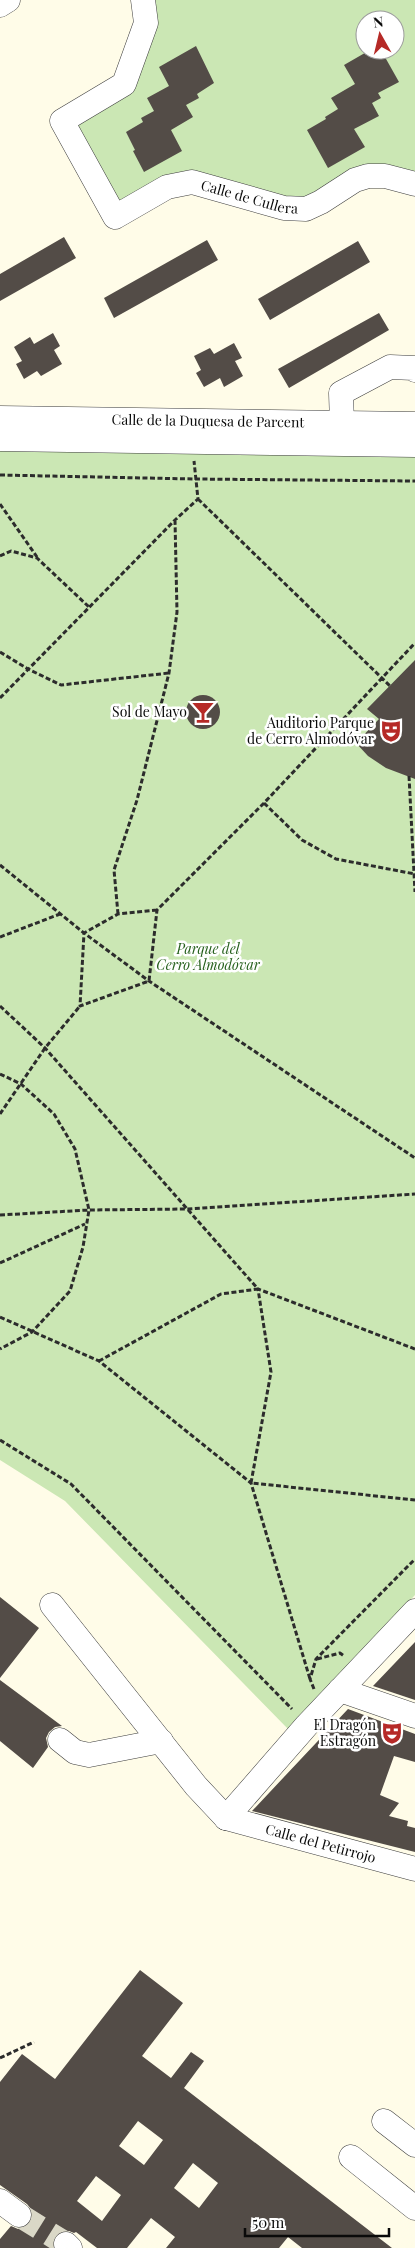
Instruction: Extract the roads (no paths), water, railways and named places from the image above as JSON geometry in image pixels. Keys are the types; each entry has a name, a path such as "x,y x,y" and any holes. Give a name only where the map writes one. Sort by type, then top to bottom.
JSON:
{"street":[{"name":"Calle de Cullera","path":"143,0 146,23 124,84 62,121 115,217 167,186 192,182 284,208 306,208 321,202 355,180 368,176 385,176 415,184"},
{"path":"342,424 341,393 390,367 414,368 415,370"},
{"name":"Calle de la Duquesa de Parcent","path":"0,418 415,424"},
{"name":"Calle de la Duquesa de Parcent","path":"0,439 415,445"},
{"path":"52,1605 196,1786 226,1818 307,1725 415,1611"},
{"path":"333,1698 415,1716"},
{"path":"60,1740 75,1752 89,1755 161,1741"},
{"name":"Calle del Petirrojo","path":"226,1818 415,1869"},
{"path":"384,2121 415,2145"},
{"path":"352,2157 415,2208"},
{"path":"0,2201 19,2215"}],"tunnel":[{"path":"19,2215 66,2244"}],"place":[{"name":"Sol de Mayo","path":"203,712"},
{"name":"Auditorio Parque de Cerro Almodóvar","path":"391,731"},
{"name":"El Dragón Estragón","path":"392,1733"}],"park label":[{"name":"Parque del Cerro Almodóvar","path":"208,958"}]}
